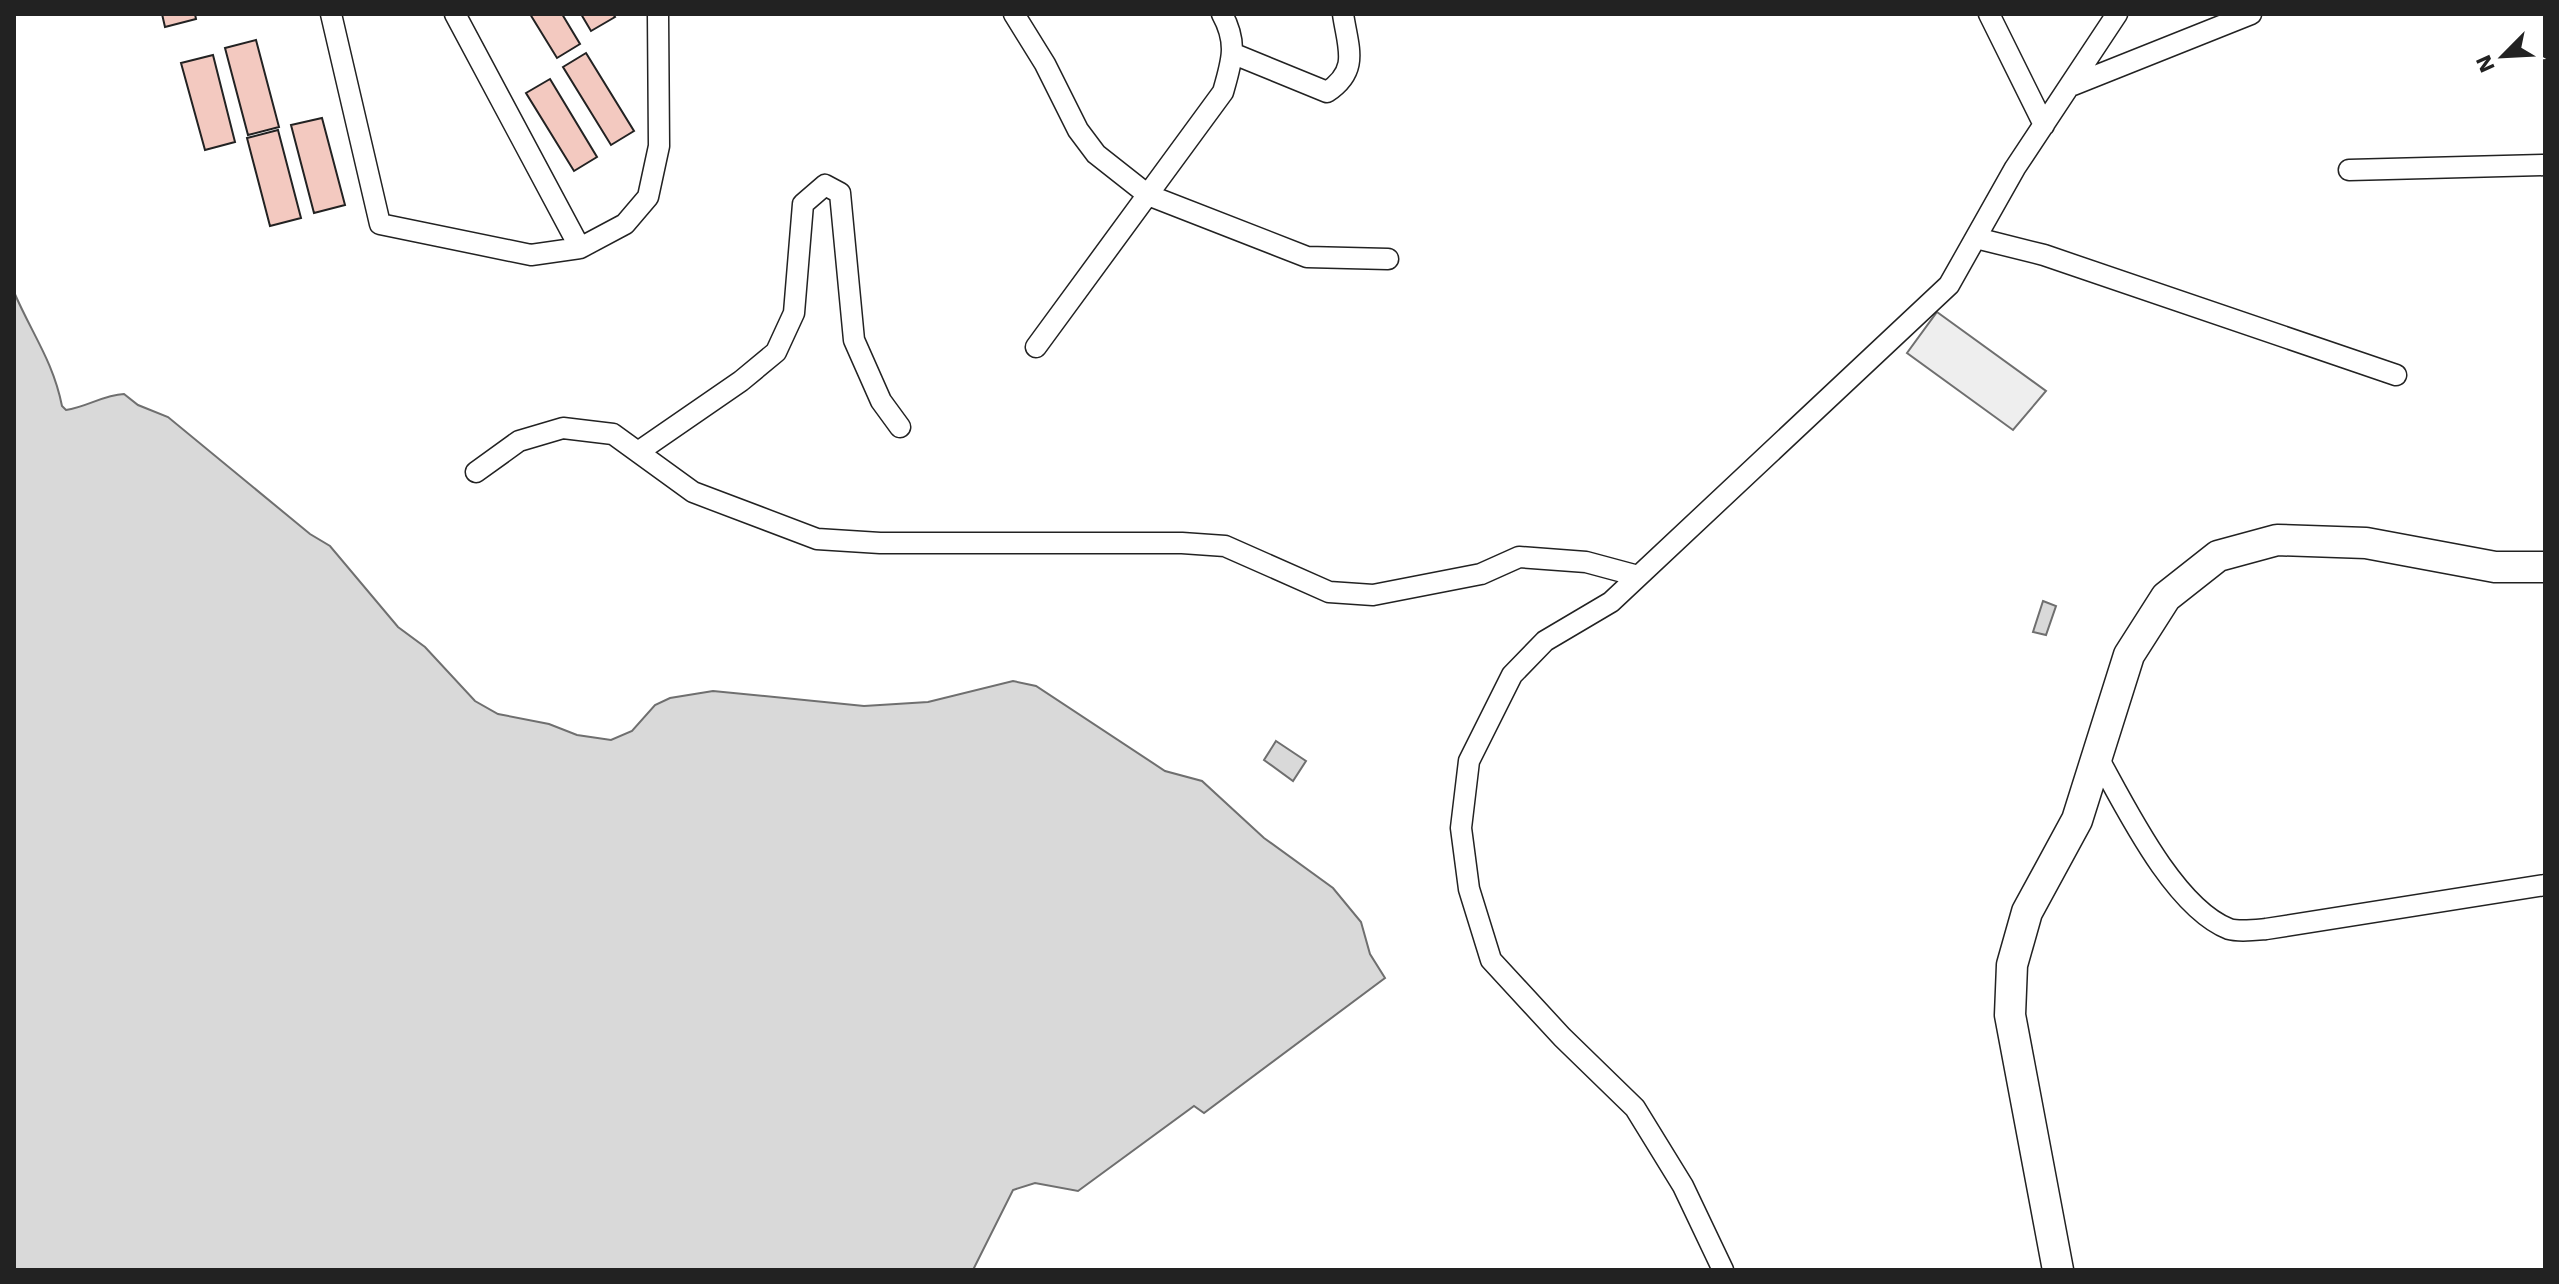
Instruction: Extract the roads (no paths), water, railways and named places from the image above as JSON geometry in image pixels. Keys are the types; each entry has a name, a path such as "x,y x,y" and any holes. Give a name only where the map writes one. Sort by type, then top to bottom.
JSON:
{"street":[{"path":"331,14 380,224 531,255 580,248 625,224 648,197 659,146 658,14"},
{"path":"455,14 580,248"},
{"path":"1014,14 1045,64 1078,130 1096,154 1148,195 1307,257 1388,259"},
{"path":"1036,347 1223,92 1234,54 1233,34 1222,14"},
{"path":"1234,54 1327,92 1343,82 1350,65 1343,14"},
{"path":"1989,14 2044,125"},
{"path":"1740,1270 1719,1261 1683,1186 1635,1108 1562,1037 1491,960 1469,889 1461,828 1469,761 1512,675 1545,641 1611,602 1949,285 2015,168 2073,85 2117,14"},
{"path":"2073,85 2251,14"},
{"path":"2349,170 2545,165"},
{"path":"638,452 741,381 776,352 794,313 803,204 825,185 840,193 854,340 881,401 900,427"},
{"path":"1976,238 2044,255 2396,375"},
{"path":"476,472 519,441 563,428 613,434 693,492 817,539 880,543 1182,543 1225,546 1329,592 1373,595 1481,574 1519,557 1586,562 1638,576"},
{"path":"2058,1270 2010,1015 2012,965 2027,912 2077,820 2129,655 2166,597 2218,556 2277,540 2366,543 2495,567 2545,567"},
{"path":"2096,754 2155,859 2207,916 2231,930 2266,929 2545,885"}]}
